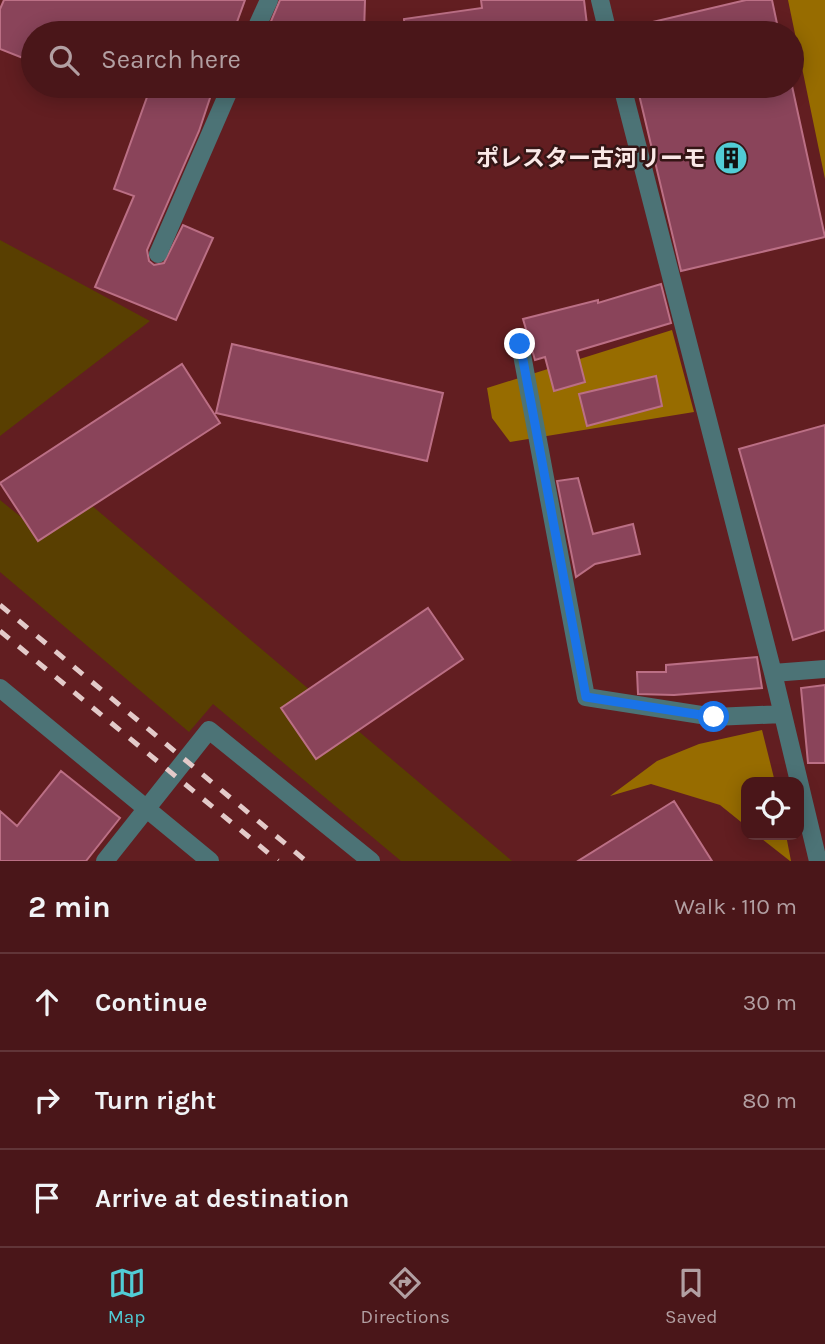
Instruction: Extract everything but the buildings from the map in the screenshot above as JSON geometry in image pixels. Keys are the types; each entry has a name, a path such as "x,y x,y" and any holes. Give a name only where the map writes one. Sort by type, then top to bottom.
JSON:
{"street":[{"path":"259,21 269,0"},
{"path":"600,0 605,21"},
{"path":"158,254 227,98"},
{"path":"625,98 773,673 818,861"},
{"path":"520,344 586,697 714,717 783,714"},
{"path":"773,673 825,669"},
{"path":"0,688 209,861"},
{"path":"105,861 209,730 371,861"}],"shaded area":[{"path":"788,0 825,0 825,179 804,77 804,21 792,21"},
{"path":"0,240 150,321 0,436"},
{"path":"672,330 694,412 510,442 492,418 487,388"},
{"path":"58,477 512,861 401,861 213,704 189,732 0,572 0,500 21,517"},
{"path":"762,730 774,777 741,777 741,822 720,805 651,784 610,796 657,761 699,744"},
{"path":"763,840 787,840 790,861"}],"railway":[{"path":"0,605 306,861"},
{"path":"0,631 278,861"}],"place":[{"name":"ポレスター古河リーモ","path":"731,158"}],"route":[{"path":"520,344 586,697 714,717"}]}
